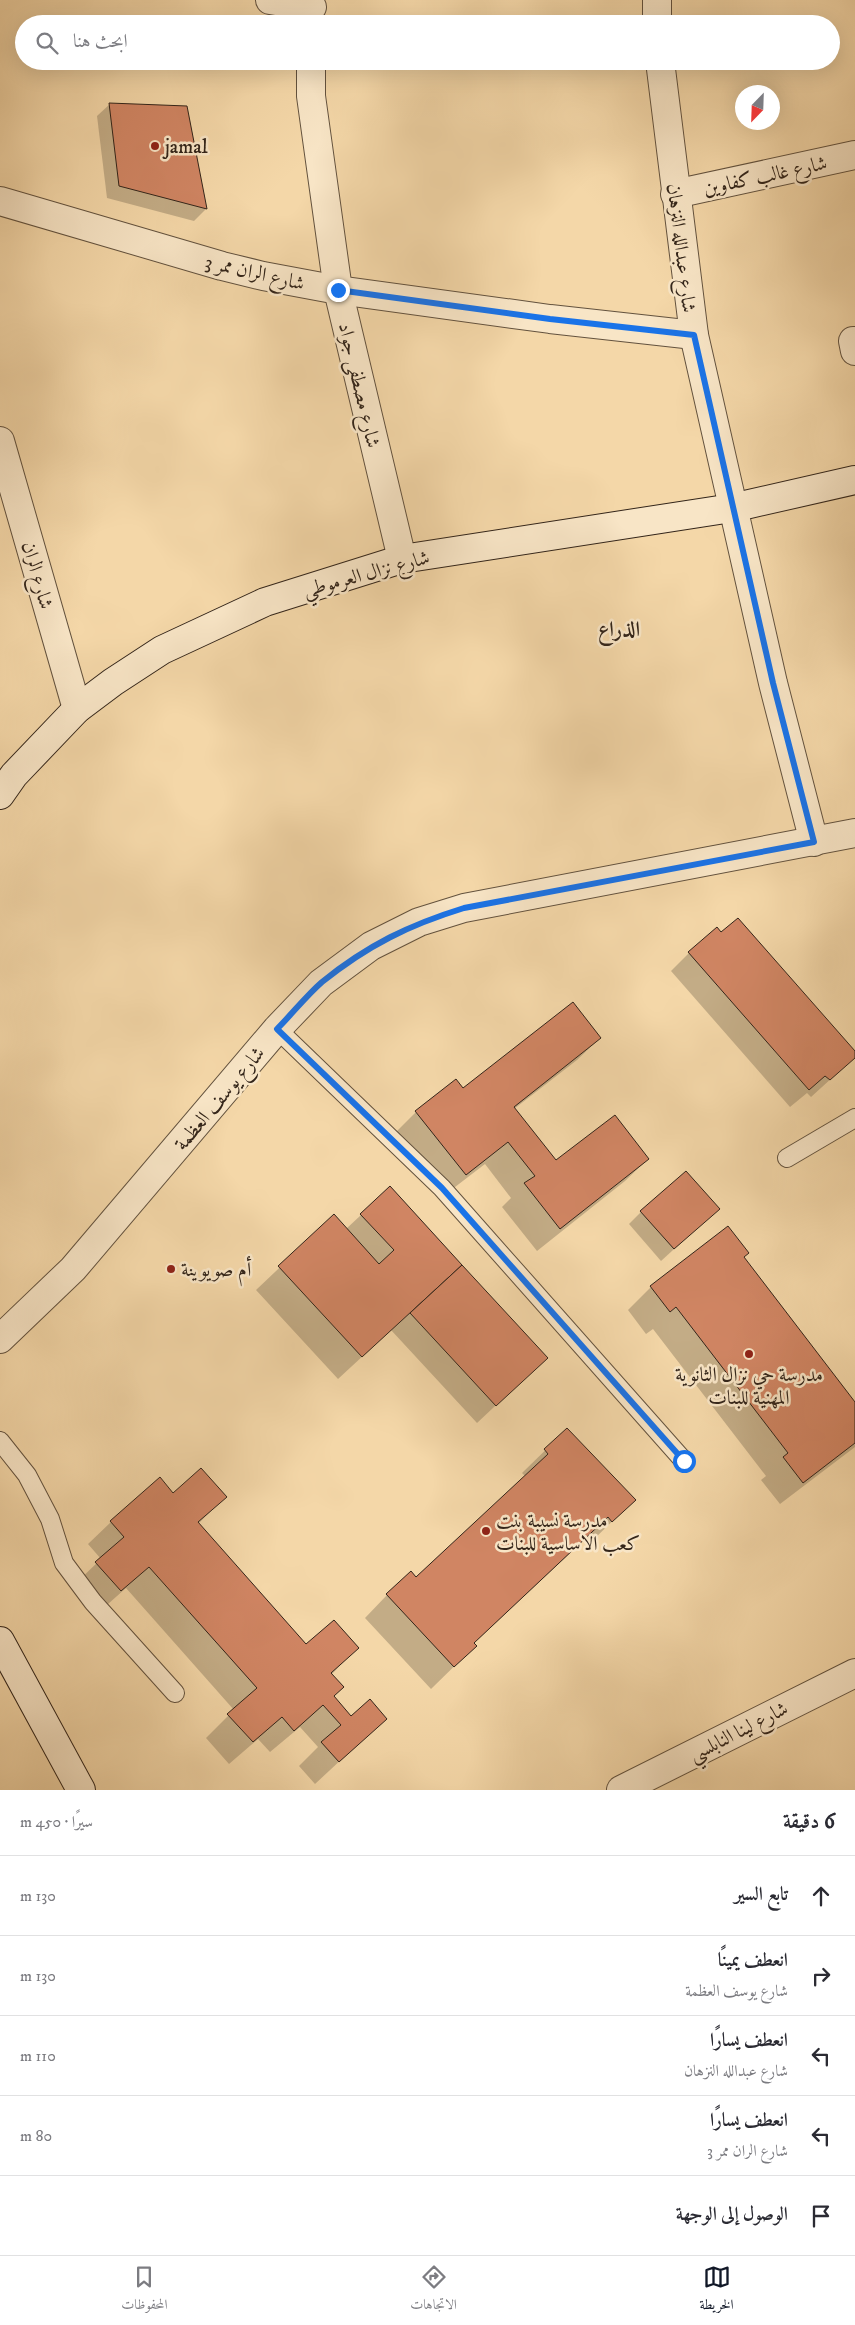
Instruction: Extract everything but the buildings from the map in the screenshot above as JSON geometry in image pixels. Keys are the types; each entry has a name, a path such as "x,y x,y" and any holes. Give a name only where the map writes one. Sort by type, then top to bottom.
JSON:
{"street":[{"path":"270,0 312,10"},
{"path":"657,15 658,0"},
{"name":"شارع مصطفى جواد","path":"311,70 311,96 338,290 402,559"},
{"name":"شارع عبدالله النزهان","path":"661,70 694,335 773,683 814,842"},
{"name":"شارع غالب كفاوين","path":"675,194 855,155"},
{"name":"شارع الران ممر 3","path":"0,201 222,266 338,290 550,319 694,335"},
{"name":"شارع الران","path":"0,440 76,709"},
{"name":"شارع نزال العرموطي","path":"0,795 14,775 76,709 162,650 265,602 402,559 732,508 855,480"},
{"name":"شارع يوسف العظمة","path":"0,1339 73,1270 277,1029 321,983 371,946 419,922 464,908 855,833"},
{"path":"0,1641 82,1790"},
{"name":"شارع لينا النابلسي","path":"622,1790 855,1673"}],"lane":[{"path":"277,1029 442,1188 684,1461"},
{"path":"787,1158 855,1118"},
{"path":"0,1441 27,1475 41,1501 50,1519 64,1563 93,1602 175,1693"}],"place":[{"name":"jamal","path":"155,146"},
{"name":"أم صويوينة","path":"171,1269"},
{"name":"مدرسة حي نزال الثانوية المهنية للبنات","path":"749,1354"},
{"name":"مدرسة نسيبة بنت كعب الاساسية للبنات","path":"486,1531"}],"district":[{"name":"الذراع","path":"619,629"}],"route":[{"path":"338,290 550,319 694,335 773,683 814,842 464,908 419,922 371,946 321,983 277,1029 442,1188 684,1461"}]}
